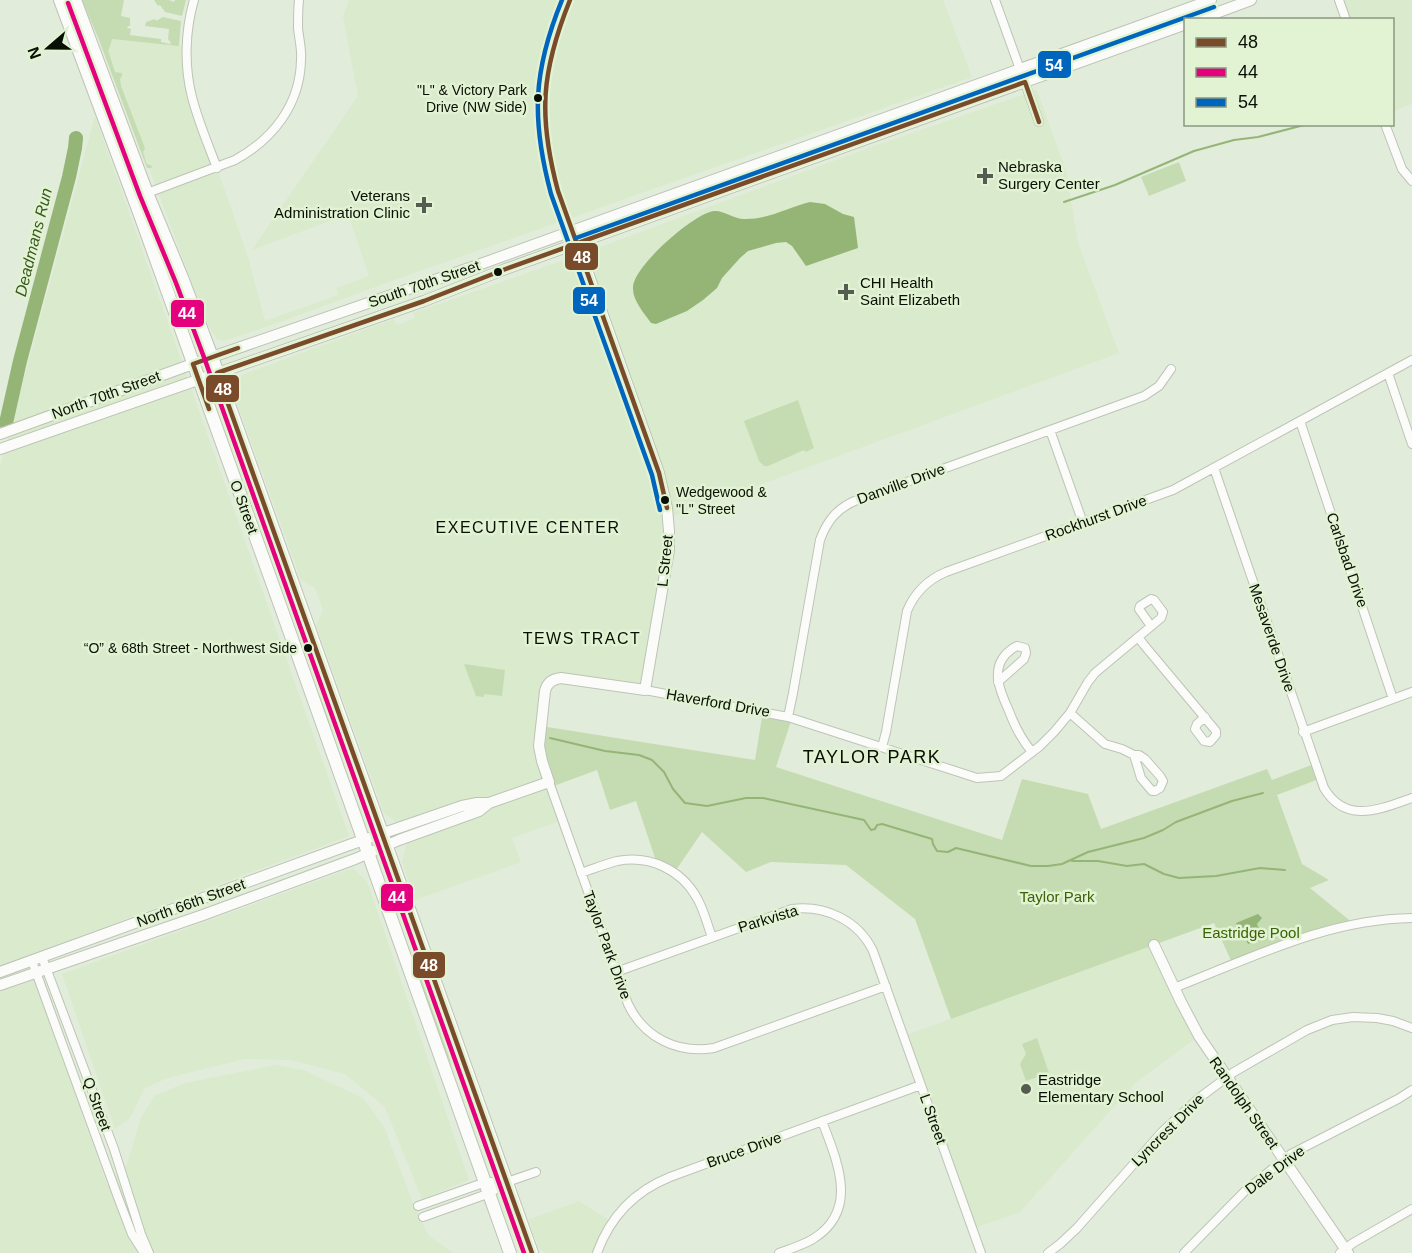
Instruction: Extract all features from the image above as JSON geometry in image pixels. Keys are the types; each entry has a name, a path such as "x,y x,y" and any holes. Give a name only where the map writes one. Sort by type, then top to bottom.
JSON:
{"main road":[{"name":"O Street","path":"60,0 134,198 510,1253"},
{"name":"O Street","path":"75,0 147,193 212,357 532,1253"},
{"name":"South 70th Street","path":"212,357 478,265 1211,0"},
{"path":"1202,18 1251,0"},
{"name":"South 70th Street","path":"199,379 424,301 577,243 1184,24"},
{"name":"L Street","path":"573,231 659,473 667,507 668,559 645,690"},
{"name":"North 70th Street","path":"0,434 212,357"},
{"name":"North 70th Street","path":"0,449 199,379"},
{"name":"Haverford Drive","path":"550,681 561,678 645,690"},
{"name":"Taylor Park Drive","path":"549,782 539,746 545,691 550,681"},
{"path":"385,840 462,818 489,803 549,782"},
{"name":"North 66th Street","path":"0,972 364,840 385,840"},
{"name":"North 66th Street","path":"0,985 203,915 369,854 385,840"},
{"path":"148,933 165,922 197,909 205,898"},
{"name":"Randolph Street","path":"1154,945 1195,1030 1345,1252"}],"street":[{"path":"194,0 187,46 190,88 196,112 217,168"},
{"path":"134,198 238,159 262,142 277,126 291,106 301,72 299,0"},
{"path":"995,0 1039,122"},
{"path":"1339,0 1345,18"},
{"path":"1386,126 1402,169 1412,181"},
{"name":"Rockhurst Drive","path":"882,747 907,611 922,587 929,581 946,572 1168,492 1412,360"},
{"name":"Danville Drive","path":"788,717 820,540 823,530 840,508 856,500 1144,396 1159,386 1171,369"},
{"path":"1388,373 1412,444"},
{"name":"Carlsbad Drive","path":"1300,421 1393,699"},
{"path":"1050,430 1083,523"},
{"name":"Mesaverde Drive","path":"1214,468 1303,732 1326,792 1349,809 1367,812 1380,810 1412,798"},
{"path":"998,682 1016,730 1032,752 1070,713 1095,673 1151,626"},
{"path":"1138,637 1204,717"},
{"name":"Haverford Drive","path":"645,690 788,717 977,777 1001,776 1032,752"},
{"path":"1303,732 1412,692"},
{"path":"1070,713 1105,744 1134,755"},
{"name":"Taylor Park Drive","path":"549,782 631,1010 643,1027 666,1043 692,1050 708,1049 886,986"},
{"path":"581,873 615,861 633,859 663,866 684,880 694,892 712,937"},
{"name":"Parkvista","path":"616,972 792,909 809,908 826,911 842,918 862,934 873,951 886,986"},
{"path":"1174,988 1318,932 1366,922 1412,918"},
{"name":"Q Street","path":"37,959 110,1139 149,1253"},
{"name":"Q Street","path":"42,970 118,1200 132,1233 144,1253"},
{"name":"L Street","path":"886,986 981,1253"},
{"name":"Lyncrest Drive","path":"1048,1253 1077,1228 1162,1132 1226,1077 1307,1030 1332,1020 1353,1017 1377,1018 1412,1028"},
{"name":"Bruce Drive","path":"597,1253 620,1211 649,1187 670,1177 921,1085"},
{"name":"Dale Drive","path":"1184,1253 1245,1191 1295,1151 1412,1090"},
{"path":"779,1253 805,1243 820,1234 834,1218 840,1204 842,1185 840,1171 822,1121"},
{"path":"418,1206 536,1172"},
{"path":"423,1217 488,1187"},
{"path":"1345,1252 1412,1209"}],"shaded area":[{"path":"349,0 943,0 972,77 266,327 223,341 217,339 208,325 105,51 109,39 187,46 189,76 217,168 248,257 265,321 338,295 336,288 369,276 348,214 252,250 358,96 343,16"},
{"path":"1339,0 1412,0 1412,104 1394,111 1394,18 1346,18"},
{"path":"1037,90 1066,171 1078,243 1119,353 669,518 645,690 550,681 540,742 563,820 512,838 521,862 415,900 402,862 408,837 488,803 402,827 384,813 316,625 323,610 315,588 301,580 233,392 242,375 394,319 396,325 415,318 413,313 877,145"},
{"path":"95,116 349,836 26,956 107,1185 127,1164 141,1118 154,1096 185,1083 276,1065 303,1070 363,1098 384,1127 413,1203 428,1235 453,1253 0,1253 0,467"},
{"path":"810,202 825,204 854,217 858,248 806,266 792,246 786,242 776,243 748,251 722,278 717,288 687,311 656,324 651,323 639,306 633,292 636,278 666,242 693,221 714,211 740,219 753,219"},
{"path":"353,868 367,881 469,1180 422,1199 385,1107 345,1074 291,1060 245,1059 167,1078 144,1089 130,1118 115,1129 62,974"},
{"path":"1258,914 1262,918 1257,924 1263,939 1248,944 1236,923"},
{"name":"Eastridge Elementary School","path":"1154,945 1199,1036 1135,1083 1020,1212 972,1229 904,1036"},
{"path":"579,1201 612,1222 597,1253 546,1253 539,1248 528,1220"}],"green space":[{"path":"64,0 70,0 116,126 108,112"},
{"path":"82,0 124,0 121,16 130,18 130,26 127,28 131,29 130,35 161,39 161,42 170,44 169,29 145,26 146,22 155,19 156,21 163,17 181,21 179,46 112,39 108,50 115,72 122,73 121,86 145,149 143,152 146,162 152,168 147,168"},
{"path":"154,0 174,2 175,0 186,0 182,16 165,12"},
{"path":"1179,162 1186,181 1149,196 1141,177"},
{"path":"798,400 814,448 764,466 759,461 744,421"},
{"path":"464,664 505,670 502,696 484,694 484,697 476,696"},
{"path":"314,686 332,717 346,755 331,729"},
{"name":"Taylor Park","path":"763,711 792,718 776,767 1002,840 1022,779 1088,794 1101,829 1267,769 1272,780 1314,764 1319,779 1277,795 1302,864 1329,880 1310,888 1354,924 1233,965 1214,923 951,1019 915,919 846,865 771,862 746,872 702,832 674,873 657,864 636,801 610,810 597,770 551,787 541,726 755,760"},
{"path":"415,966 434,1001 465,1086 444,1050"},
{"path":"1037,1038 1049,1073 1026,1081 1020,1064 1026,1054 1022,1044"}],"waterway":[{"path":"1064,202 1115,185 1194,151 1300,126"},
{"name":"Deadmans Run","path":"6,423 20,361 69,177 76,138"},
{"path":"550,738 605,751 639,755 652,760 664,772 673,789 685,803 707,806 746,798 763,798 864,820 871,830 882,824 932,839 937,851 948,852 956,848 1031,866 1062,864 1088,852 1144,838 1176,822 1232,801 1263,793"},
{"path":"1072,861 1098,861 1127,866 1144,864 1164,874 1179,878 1216,876 1260,868 1285,870"}],"transit line":[{"name":"54","path":"562,0 545,50 541,73 538,96 540,142 551,194 652,475 660,510"},
{"name":"48","path":"570,0 560,26 548,72 545,117 547,140 558,191 659,473 667,508"},
{"name":"44","path":"68,3 140,196 205,360 524,1253"},
{"name":"54","path":"576,238 1214,7"},
{"name":"48","path":"532,1253 217,373 424,301 503,270 1025,82 1039,122"},
{"name":"48","path":"209,409 193,364 238,348"}],"place":[{"name":"\"L\" & Victory Park Drive (NW Side)","path":"538,98"},
{"name":"Nebraska Surgery Center","path":"985,176"},
{"name":"Veterans Administration Clinic","path":"424,205"},
{"name":"CHI Health Saint Elizabeth","path":"846,292"},
{"name":"Wedgewood & \"L\" Street","path":"665,500"},
{"name":"“O” & 68th Street - Northwest Side","path":"308,648"},
{"name":"Eastridge Elementary School","path":"1026,1089"}],"district":[{"name":"EXECUTIVE CENTER","path":"528,527"},
{"name":"TEWS TRACT","path":"582,638"},
{"name":"TAYLOR PARK","path":"872,757"}],"park label":[{"name":"Eastridge Pool","path":"1251,933"}]}
